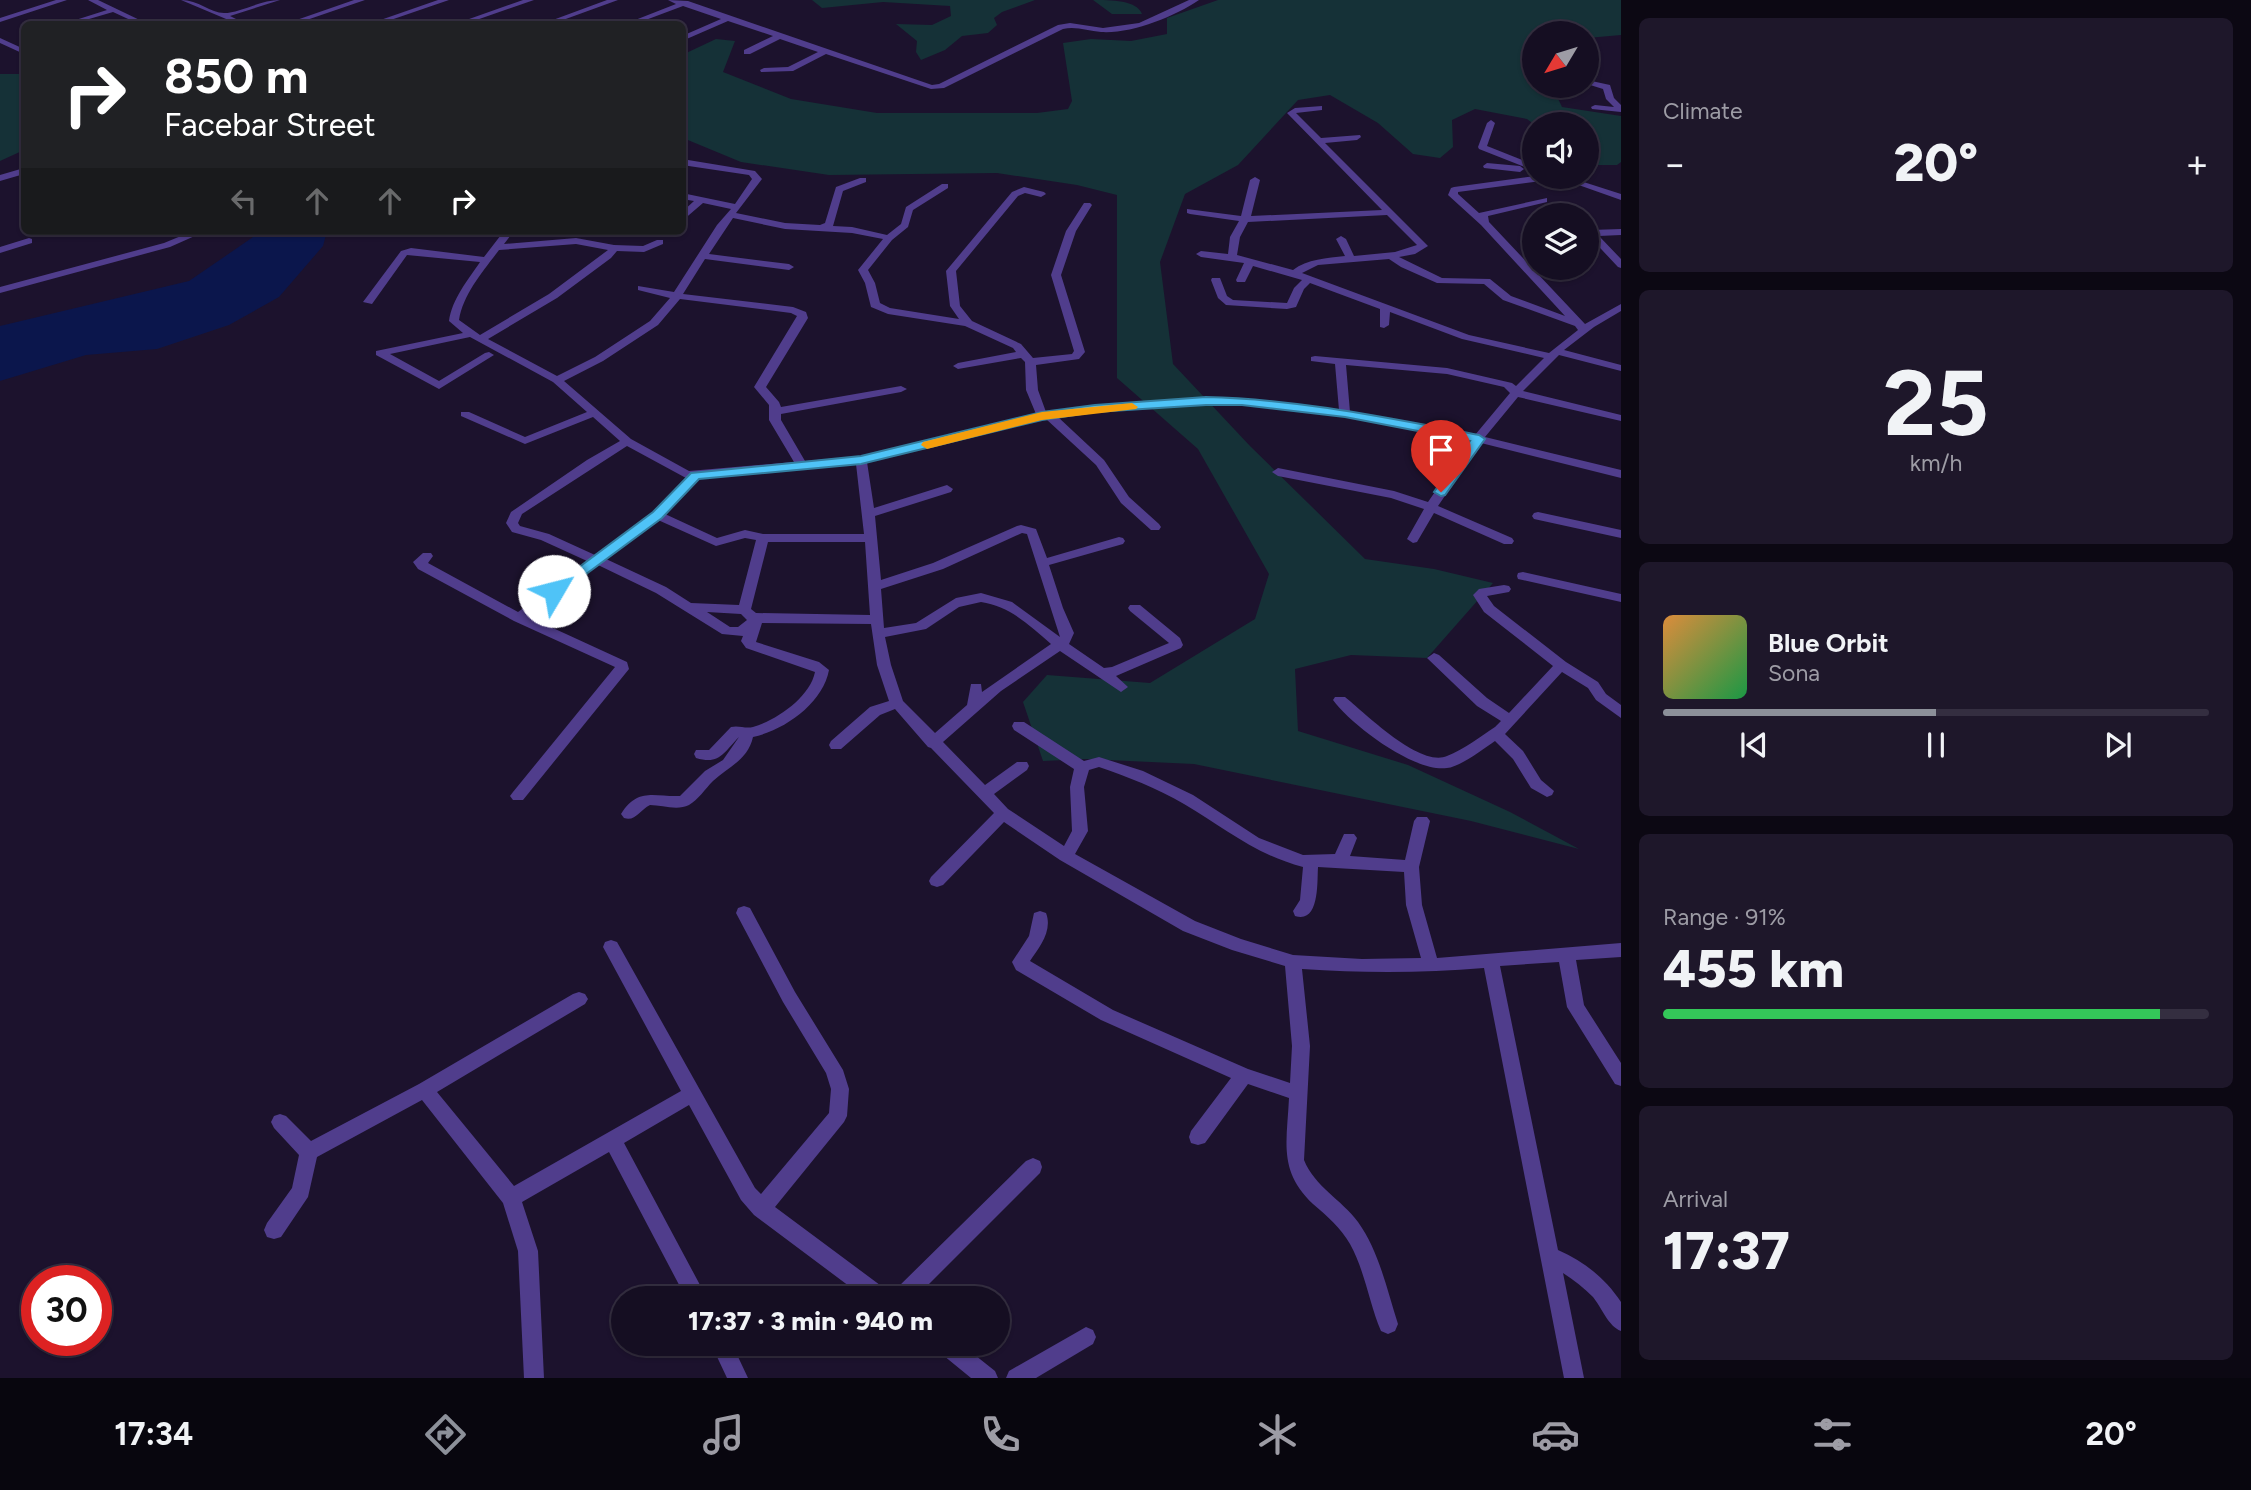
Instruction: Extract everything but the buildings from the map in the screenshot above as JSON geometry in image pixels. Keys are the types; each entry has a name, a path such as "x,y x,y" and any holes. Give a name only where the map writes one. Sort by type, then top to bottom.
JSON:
{"street":[{"path":"0,20 63,0"},
{"path":"93,0 137,21"},
{"path":"185,0 236,21"},
{"path":"223,16 276,0"},
{"path":"298,21 361,0"},
{"path":"382,21 445,0"},
{"path":"502,0 515,5"},
{"path":"468,21 530,0"},
{"path":"554,21 614,0"},
{"path":"672,0 931,88 941,86 1061,27 1070,25 1103,30 1141,25 1195,0"},
{"path":"637,21 696,0"},
{"path":"76,21 113,10"},
{"path":"686,37 727,19"},
{"path":"747,52 779,36"},
{"path":"2,43 21,39"},
{"path":"2,43 21,50"},
{"path":"764,70 790,69 824,52"},
{"path":"1600,85 1607,87 1611,100 1621,109"},
{"path":"1595,107 1621,109"},
{"path":"1295,274 1300,267 1351,258 1390,255 1417,250 1423,246 1291,113 1294,110 1319,108"},
{"path":"1491,123 1482,148 1522,164"},
{"path":"1318,141 1357,137"},
{"path":"557,380 599,359 644,330 677,296 702,256 751,190 757,176 686,163"},
{"path":"1488,166 1522,168"},
{"path":"0,178 21,172"},
{"path":"828,227 839,189 863,180"},
{"path":"1255,180 1249,209 1218,276 1223,298 1230,303 1292,305 1299,288 1309,279"},
{"path":"1522,181 1452,191 1581,327"},
{"path":"945,186 909,209 905,225 889,238 863,270 870,283 875,305 888,311 968,323 1006,340 1027,358 1032,390 1045,416 1100,464 1125,500 1155,527"},
{"path":"1597,189 1621,197"},
{"path":"968,323 956,306 951,271 1015,194 1024,190 1041,194"},
{"path":"686,197 785,226 828,227 889,238"},
{"path":"1484,223 1483,214 1544,200"},
{"path":"686,214 700,201"},
{"path":"958,366 1027,358 1075,357 1080,352 1056,275 1071,231 1087,205"},
{"path":"1190,211 1243,219 1389,212"},
{"path":"1621,232 1591,233 1621,265"},
{"path":"0,290 167,245 191,235"},
{"path":"506,235 487,260 453,316 459,326 557,380 627,441 679,472 695,475 861,460 1045,416 1095,408 1223,400 1345,414 1479,439 1621,474"},
{"path":"576,240 582,235"},
{"path":"1341,239 1351,258"},
{"path":"497,247 576,240 614,248 644,249 660,242"},
{"path":"0,250 29,241"},
{"path":"489,355 439,386 380,353 477,336 553,296 608,256 614,248"},
{"path":"368,302 404,253 411,251 487,260"},
{"path":"1200,254 1229,257 1295,274 1466,337 1621,368"},
{"path":"1390,255 1404,265 1441,281 1486,281 1507,298 1581,327"},
{"path":"702,256 789,267"},
{"path":"1206,267 1229,257"},
{"path":"1241,280 1249,263"},
{"path":"642,288 677,296 793,310 802,314 803,318 760,387 775,404 775,420 801,465"},
{"path":"1413,539 1430,507 1516,393 1581,327 1621,307"},
{"path":"1384,325 1385,308"},
{"path":"1315,359 1447,371 1508,385 1516,393 1621,418"},
{"path":"1340,363 1345,414"},
{"path":"777,411 901,388"},
{"path":"465,414 525,441 593,413"},
{"path":"627,441 591,461 535,499 517,512 512,523 520,533 538,534 661,590 707,620 734,633 741,632 757,620"},
{"path":"861,460 877,586 878,627 884,665 897,703 933,744 1003,813 1066,856 1189,926 1293,962 1362,966 1431,965 1621,950"},
{"path":"1278,472 1352,485 1430,507 1508,541"},
{"path":"520,618 657,515 695,475"},
{"path":"869,513 893,508 947,489"},
{"path":"657,515 716,542 738,535 758,535 764,538 871,538"},
{"path":"1538,516 1621,534"},
{"path":"877,586 938,566 1021,529 1032,532 1043,563 1056,608 1067,633 1062,645 1019,671 974,705 933,744"},
{"path":"744,610 764,538"},
{"path":"1043,563 1119,541"},
{"path":"427,556 419,562 423,566 520,618 622,666 518,796"},
{"path":"1523,576 1621,598"},
{"path":"1504,589 1484,592 1480,595 1481,600 1561,665 1593,685 1601,697 1621,713"},
{"path":"689,607 744,610 757,620 878,627 922,625 959,601 970,598 1009,605 1121,687"},
{"path":"1102,673 1114,672 1176,645 1175,641 1135,608"},
{"path":"701,754 712,756 736,730 747,733 770,726 788,715 813,693 822,676 822,670 814,665 751,645 748,641 757,620"},
{"path":"1434,658 1482,702 1511,721"},
{"path":"1340,700 1407,753 1439,765 1448,763 1496,734 1561,665"},
{"path":"974,705 976,687"},
{"path":"836,745 875,711 897,703"},
{"path":"1019,726 1082,767 1099,762 1139,775 1188,799 1254,842 1302,861 1340,861 1410,867"},
{"path":"629,814 633,808 651,799 684,801 710,775 729,764 745,742 747,733"},
{"path":"1496,734 1518,755 1536,784 1547,791"},
{"path":"984,794 1022,766"},
{"path":"1066,856 1080,831 1077,788 1082,767"},
{"path":"937,881 1003,813"},
{"path":"1422,821 1410,867 1414,905 1431,965"},
{"path":"1340,861 1349,838"},
{"path":"1301,911 1308,902 1311,861"},
{"path":"744,914 782,986 834,1070 840,1089 838,1116 761,1209"},
{"path":"1041,918 1037,938 1020,962 1022,965 1107,1015 1244,1075 1297,1093"},
{"path":"611,947 748,1194 761,1209 865,1286"},
{"path":"1566,954 1576,1007 1621,1078"},
{"path":"1491,961 1574,1378"},
{"path":"1293,962 1301,1046 1295,1160 1300,1178 1349,1226 1357,1239 1388,1324"},
{"path":"309,1152 425,1090 579,999"},
{"path":"1198,1137 1244,1075"},
{"path":"425,1090 511,1198 528,1251 534,1378"},
{"path":"511,1198 691,1095"},
{"path":"280,1122 309,1152"},
{"path":"612,1140 691,1286"},
{"path":"274,1230 301,1191 309,1152"},
{"path":"913,1286 1033,1167"},
{"path":"1550,1256 1570,1264 1594,1283 1611,1302 1621,1321"},
{"path":"1016,1378 1086,1337"},
{"path":"727,1356 738,1378"},
{"path":"961,1356 988,1378"}],"green space":[{"path":"812,0 1035,0 1002,12 994,18 997,25 988,33 962,36 945,50 921,60 916,52 917,41 896,24 932,25 951,16 950,6 883,2 822,8"},
{"path":"1093,0 1129,3 1142,14 1112,14"},
{"path":"1218,0 1621,0 1621,35 1600,37 1600,21 1522,21 1522,98 1558,98 1562,107 1595,112 1522,112 1522,118 1475,109 1452,120 1453,147 1440,158 1413,154 1378,123 1330,95 1298,100 1238,165 1185,194 1160,262 1173,364 1250,446 1365,559 1434,569 1493,583 1427,658 1351,655 1295,669 1298,731 1408,765 1510,812 1579,849 1471,821 1194,764 1086,759 1043,761 1023,702 1047,675 1150,683 1255,619 1269,574 1198,449 1117,378 1117,195 1077,185 997,173 829,175 741,162 686,139 686,53 716,39 735,41 723,72 791,99 877,113 1037,113 1068,109 1072,101 1063,43 1091,39 1131,41 1167,34 1167,18"},
{"path":"0,74 21,74 21,151 0,161"},
{"path":"1599,113 1621,116 1621,162 1617,165 1599,165"}],"shaded area":[{"path":"256,235 326,235 323,246 279,297 229,325 157,349 86,355 0,381 0,326 189,281"}],"slow traffic":[{"path":"927,445 1042,416 1095,408 1132,407"}],"route":[{"path":"554,591 657,515 694,480 695,475 861,460 1042,416 1095,408 1223,400 1345,414 1479,439 1441,492"}]}
